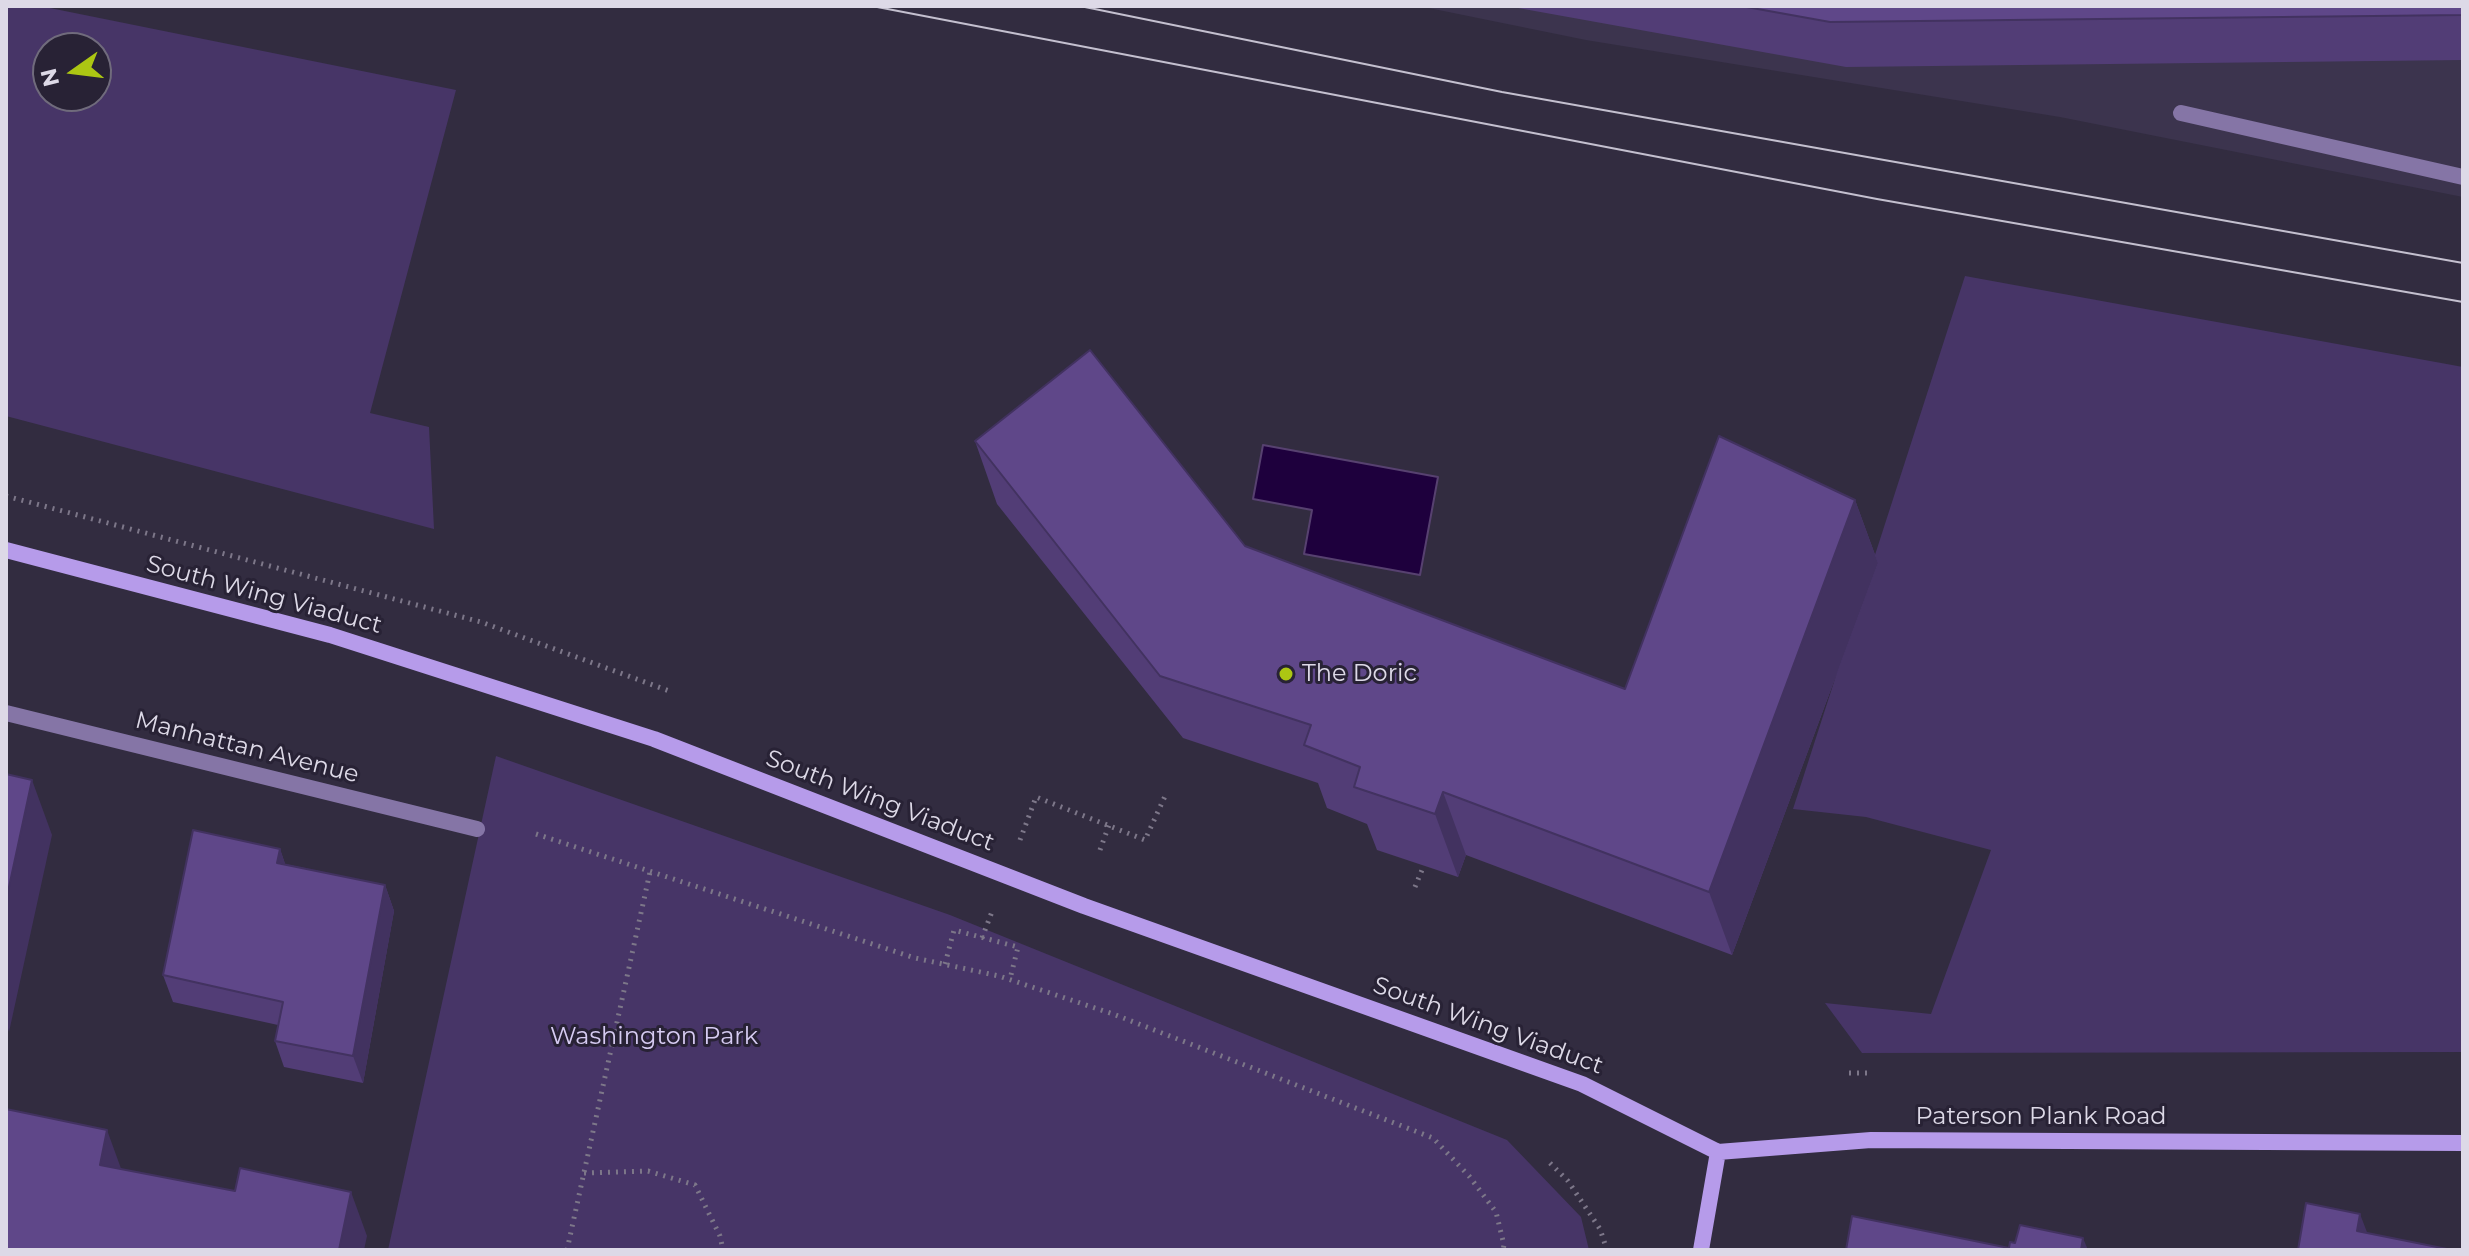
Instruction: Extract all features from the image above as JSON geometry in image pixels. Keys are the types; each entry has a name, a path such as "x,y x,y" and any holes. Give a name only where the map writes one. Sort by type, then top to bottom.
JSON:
{"main road":[{"name":"South Wing Viaduct","path":"6,550 330,635 654,739 1084,906 1582,1084 1718,1152"},
{"name":"Paterson Plank Road","path":"1718,1152 1871,1140 2463,1143"},
{"path":"1701,1250 1718,1152"}],"street":[{"path":"2181,113 2463,177"},
{"name":"Manhattan Avenue","path":"6,713 477,829"}],"path":[{"path":"6,496 481,622 672,692"},
{"path":"1036,797 1145,840 1166,794"},
{"path":"1100,850 1109,825"},
{"path":"536,834 915,958 1010,980 1113,1014 1433,1138 1469,1176 1496,1212 1503,1250"},
{"path":"1415,887 1424,865"},
{"path":"567,1250 650,872"},
{"path":"945,964 954,930 1018,947 1010,980"},
{"path":"1849,1073 1871,1073"},
{"path":"1550,1163 1568,1181 1600,1229 1607,1250"},
{"path":"584,1173 648,1171 695,1185 720,1236 723,1250"}],"shaded area":[{"path":"1419,6 2463,6 2463,197 2060,117 1586,40"},
{"path":"1263,445 1438,477 1420,575 1304,554 1312,510 1253,499"}],"green space":[{"path":"6,6 40,6 456,90 370,413 429,427 434,529 6,416"},
{"path":"1965,276 2463,367 2463,1052 1862,1053 1825,1003 1931,1014 1991,850 1866,817 1793,809"},
{"name":"Washington Park","path":"496,756 950,915 1507,1140 1581,1217 1589,1250 388,1250"}],"building":[{"path":"1741,6 2463,6 2463,15 1830,22"},
{"name":"The Doric","path":"1090,350 1245,546 1625,689 1719,436 1855,500 1709,892 1443,792 1435,814 1354,787 1360,767 1304,745 1311,725 1160,676 975,441"},
{"path":"6,774 32,780 6,901"},
{"path":"193,830 280,849 277,863 385,885 353,1056 275,1041 283,1002 163,975"},
{"path":"6,1109 107,1130 100,1165 235,1191 240,1168 351,1192 339,1250 6,1250"},
{"path":"2306,1203 2360,1214 2357,1231 2452,1250 2298,1250"},
{"path":"1852,1216 2009,1248 2010,1242 2015,1243 2020,1225 2083,1238 2081,1250 1846,1250"}],"tram line":[{"path":"872,6 1877,199 2463,302"},
{"path":"1080,6 1502,92 2463,263"}],"place":[{"name":"The Doric","path":"1286,674"}]}
